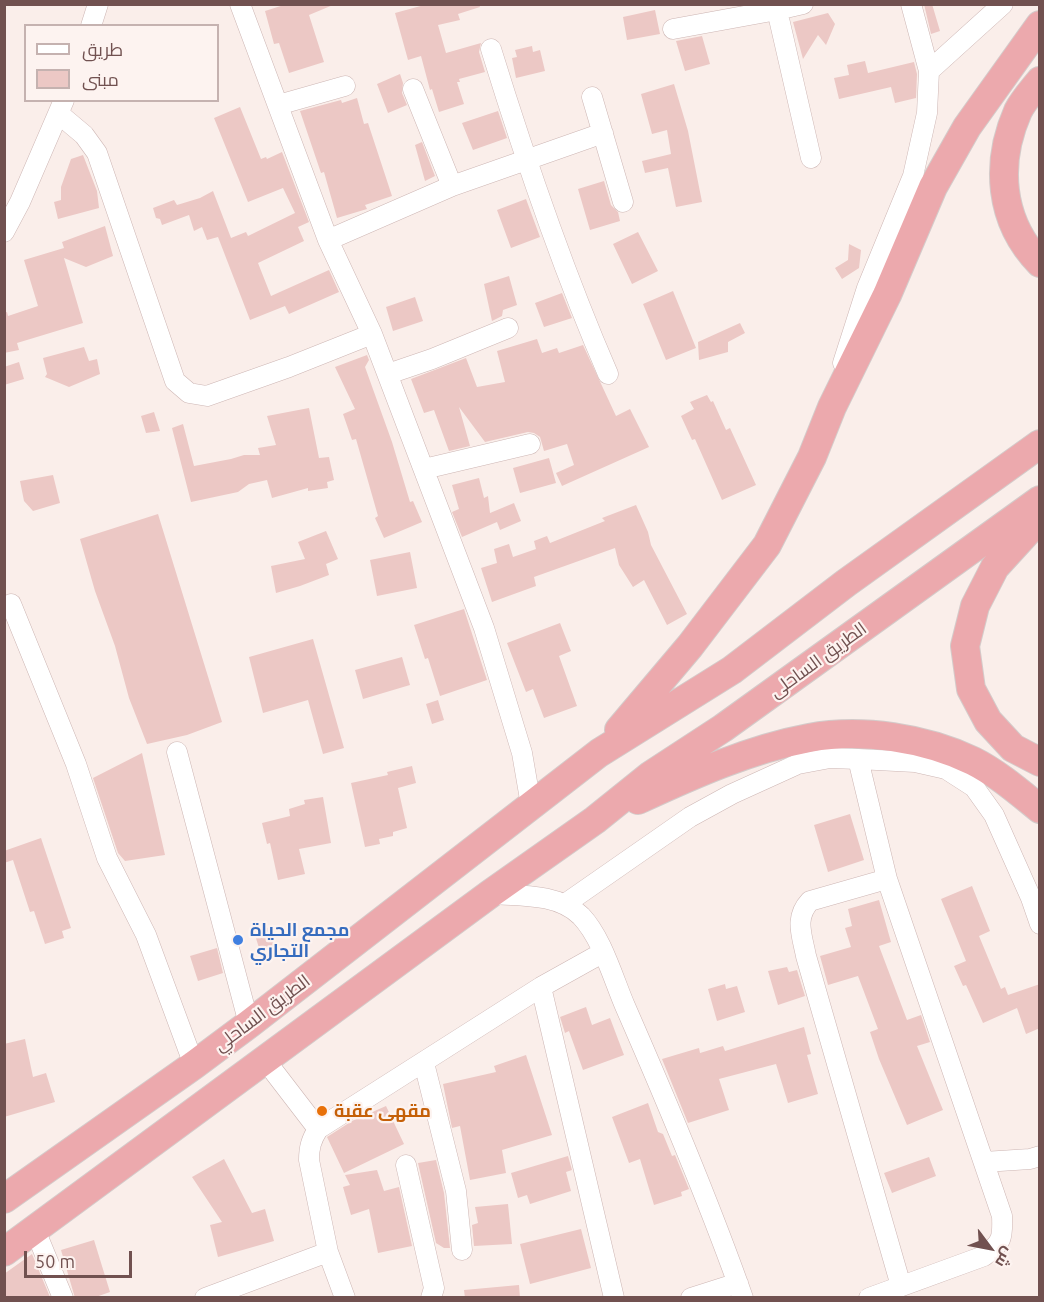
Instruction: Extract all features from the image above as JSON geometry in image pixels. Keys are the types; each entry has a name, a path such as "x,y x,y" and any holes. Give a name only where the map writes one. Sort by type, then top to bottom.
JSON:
{"highway":[{"path":"599,753 690,646 767,545 812,457 832,407 887,295 933,188 967,127 1040,25"},
{"path":"1040,81 1019,109 1006,143 1003,176 1006,205 1015,229 1031,254 1040,263"},
{"path":"599,753 732,670 856,576 1040,444"},
{"name":"الطريق الساحلى","path":"595,820 651,775 723,728 1040,500"},
{"path":"1040,518 995,567 975,606 965,646 971,689 988,721 1013,748 1040,762"},
{"path":"4,1252 490,894 595,820 664,788 733,760 809,738 843,734 875,735 938,748 974,762 1014,788 1040,809"},
{"name":"الطريق الساحلي","path":"4,1199 249,1024 599,753"}],"street":[{"path":"92,24 98,4"},
{"path":"240,4 328,240 372,334 484,628 522,753 531,806"},
{"path":"673,30 803,4"},
{"path":"832,407 847,345 867,288 913,176 927,113 928,71 911,4"},
{"path":"928,71 1003,4"},
{"path":"777,10 811,158"},
{"path":"491,49 525,160 585,322 608,374"},
{"path":"278,105 345,86"},
{"path":"413,89 452,186"},
{"path":"592,97 623,202"},
{"path":"4,232 21,202 61,107 97,153 176,381 189,393 207,396 372,334"},
{"path":"328,240 452,186 603,133"},
{"path":"387,374 432,359 508,328"},
{"path":"424,469 530,444"},
{"path":"11,604 76,764 108,858 146,935 194,1065"},
{"path":"177,752 249,1024"},
{"path":"565,904 690,817 732,794 798,764 830,758 858,759 915,762 946,769 974,787 994,815 1031,897 1040,924"},
{"path":"858,759 887,879 1002,1216 1003,1233 997,1246 984,1256 869,1298"},
{"path":"887,879 810,901 802,910 800,925 806,956 901,1286"},
{"path":"490,894 541,898 565,904 580,916 593,933 669,1109 740,1290 691,1298"},
{"path":"345,1298 328,1252 309,1160 312,1138 318,1129 541,987 602,952"},
{"path":"541,987 614,1298"},
{"path":"265,1060 318,1129"},
{"path":"424,1063 456,1191 462,1250"},
{"path":"984,1162 1030,1159 1040,1156"},
{"path":"406,1165 434,1288 431,1298"},
{"path":"35,1230 63,1298"},
{"path":"205,1298 328,1252"}],"building":[{"path":"287,4 333,5 309,15 324,62 289,73 279,43 274,44 265,11"},
{"path":"428,4 479,4 480,7 458,14 460,20 438,25 446,53 481,43 479,52 485,72 459,79 460,82 457,82 464,104 439,112 432,89 430,90 421,56 408,60 395,13"},
{"path":"924,4 932,4 940,31 931,34"},
{"path":"655,10 660,34 627,40 623,17"},
{"path":"828,13 835,24 826,45 818,35 803,59 793,22"},
{"path":"702,36 710,64 685,71 676,41"},
{"path":"532,46 533,52 540,50 545,71 516,78 512,58 517,57 515,50"},
{"path":"865,61 868,73 914,62 917,74 916,98 895,103 891,87 839,99 834,78 849,75 847,65"},
{"path":"400,74 403,83 402,93 407,105 388,113 377,84"},
{"path":"674,84 688,131 702,202 676,207 668,168 645,173 642,161 671,154 667,130 652,134 641,94"},
{"path":"357,98 364,124 368,123 392,196 365,205 367,209 337,218 324,172 321,173 300,111"},
{"path":"240,107 261,159 266,157 267,159 282,152 309,222 298,227 304,241 258,263 271,296 329,270 339,292 289,314 285,306 250,320 218,237 207,240 202,227 194,231 189,215 162,225 160,219 156,218 153,208 174,200 177,205 200,198 213,191 231,238 246,232 248,236 295,213 283,188 248,202 214,118"},
{"path":"498,111 507,138 473,150 462,123"},
{"path":"422,142 435,176 425,181 415,145"},
{"path":"83,155 97,191 99,208 58,219 54,202 61,200 61,187 71,159"},
{"path":"604,181 611,205 618,212 620,221 590,230 578,189"},
{"path":"526,199 540,237 511,248 497,210"},
{"path":"105,226 113,256 86,267 64,258 83,323 17,343 19,350 4,353 4,313 7,312 8,316 38,306 24,260 64,248 62,242"},
{"path":"638,232 658,271 632,284 613,244"},
{"path":"849,244 861,250 859,268 842,279 835,268 848,260"},
{"path":"509,276 517,305 503,310 502,316 492,321 484,284"},
{"path":"673,291 696,348 666,360 643,304"},
{"path":"562,293 572,318 544,327 535,303"},
{"path":"415,297 423,321 393,331 386,307"},
{"path":"740,323 745,333 728,342 728,352 699,360 698,342"},
{"path":"537,339 542,353 557,348 559,353 583,345 616,416 630,409 649,447 562,486 556,473 574,465 567,444 544,451 540,437 528,432 485,442 459,407 470,446 449,451 434,410 424,413 411,379 466,358 477,387 505,382 497,351"},
{"path":"84,347 89,361 97,359 100,374 69,387 45,377 47,374 43,358"},
{"path":"367,355 369,360 365,367 392,442 410,502 413,501 422,522 384,538 375,518 378,516 356,439 352,440 343,414 355,409 335,367"},
{"path":"19,362 24,379 4,385 4,367"},
{"path":"707,395 711,402 713,401 726,430 730,428 756,485 722,500 695,439 692,440 681,416 694,409 690,402"},
{"path":"309,408 319,458 329,457 334,480 327,482 328,488 308,491 308,488 272,498 267,480 249,484 238,492 191,502 172,428 183,424 194,466 244,455 260,455 258,448 276,445 267,416"},
{"path":"154,412 160,431 146,433 141,416"},
{"path":"549,458 556,483 520,493 513,468"},
{"path":"53,475 60,503 33,511 24,501 20,481"},
{"path":"479,478 484,498 488,496 490,513 514,503 521,521 500,530 497,522 462,537 452,512 459,509 452,485"},
{"path":"636,505 651,545 687,614 667,625 644,580 633,587 619,565 615,548 534,577 536,586 492,602 481,568 497,563 494,549 509,544 513,557 536,549 534,541 547,536 550,543 605,521 602,518"},
{"path":"158,514 222,722 187,735 147,744 129,698 115,646 95,591 80,539"},
{"path":"326,531 338,559 326,564 329,575 276,593 271,566 305,559 298,542"},
{"path":"410,552 417,588 377,596 370,560"},
{"path":"464,609 487,680 440,696 414,625"},
{"path":"560,623 571,651 559,656 577,706 544,718 533,689 526,692 507,643"},
{"path":"313,639 344,748 323,754 308,700 263,713 249,657"},
{"path":"402,657 410,685 363,699 355,670"},
{"path":"438,700 444,720 432,724 426,704"},
{"path":"142,753 165,855 125,861 118,853 93,778"},
{"path":"412,766 416,783 398,788 407,828 393,832 393,836 379,839 380,844 365,847 351,783 388,775 387,772"},
{"path":"323,797 331,843 299,849 305,874 278,880 270,843 267,844 262,823 290,816 289,809 305,804 304,800"},
{"path":"850,814 864,860 828,872 814,825"},
{"path":"41,838 71,928 62,931 64,938 45,944 34,911 30,912 13,860 4,863 4,851"},
{"path":"972,886 990,931 979,936 1001,989 1005,987 1008,995 1040,984 1040,1028 1026,1034 1017,1008 983,1023 966,985 963,986 954,966 966,961 941,899"},
{"path":"879,900 891,942 879,946 907,1020 921,1015 930,1042 917,1046 943,1110 907,1125 870,1032 878,1029 858,976 828,985 820,956 851,947 845,928 852,926 848,909"},
{"path":"270,927 276,945 260,951 254,932"},
{"path":"217,948 223,973 198,981 190,956"},
{"path":"787,967 789,972 797,970 805,996 778,1005 768,971"},
{"path":"725,984 726,989 737,986 745,1012 717,1021 708,989"},
{"path":"586,1007 592,1025 610,1018 624,1055 583,1070 569,1031 565,1033 560,1017"},
{"path":"804,1027 811,1054 807,1055 818,1094 788,1103 776,1064 719,1079 729,1110 688,1123 662,1059 699,1048 700,1053 723,1046 725,1051"},
{"path":"25,1039 33,1077 46,1073 55,1102 4,1117 4,1044"},
{"path":"526,1055 552,1135 502,1150 506,1173 470,1180 460,1126 452,1128 443,1084 496,1072 494,1066"},
{"path":"648,1103 658,1132 663,1134 672,1156 675,1155 689,1189 681,1192 682,1196 654,1205 640,1159 629,1163 612,1117"},
{"path":"386,1106 404,1144 344,1173 327,1137 352,1121"},
{"path":"568,1156 572,1170 566,1172 571,1191 530,1204 527,1195 518,1198 511,1173"},
{"path":"929,1157 936,1176 892,1193 884,1173"},
{"path":"224,1159 252,1213 265,1209 274,1241 218,1257 210,1225 222,1222 192,1177"},
{"path":"436,1160 444,1193 450,1248 444,1248 436,1243 418,1163"},
{"path":"377,1170 384,1191 399,1187 412,1246 378,1253 369,1209 351,1215 343,1187 350,1185 345,1175"},
{"path":"508,1204 512,1244 474,1246 472,1225 478,1223 475,1207"},
{"path":"581,1229 591,1268 530,1284 520,1244"},
{"path":"94,1240 110,1292 93,1298 75,1298 61,1250"},
{"path":"32,1254 50,1297 4,1298 4,1274"},
{"path":"519,1285 520,1298 465,1298 464,1290"}],"place":[{"name":"مجمع الحياة التجاري","path":"238,940"},
{"name":"مقهى عقبة","path":"322,1111"}]}
